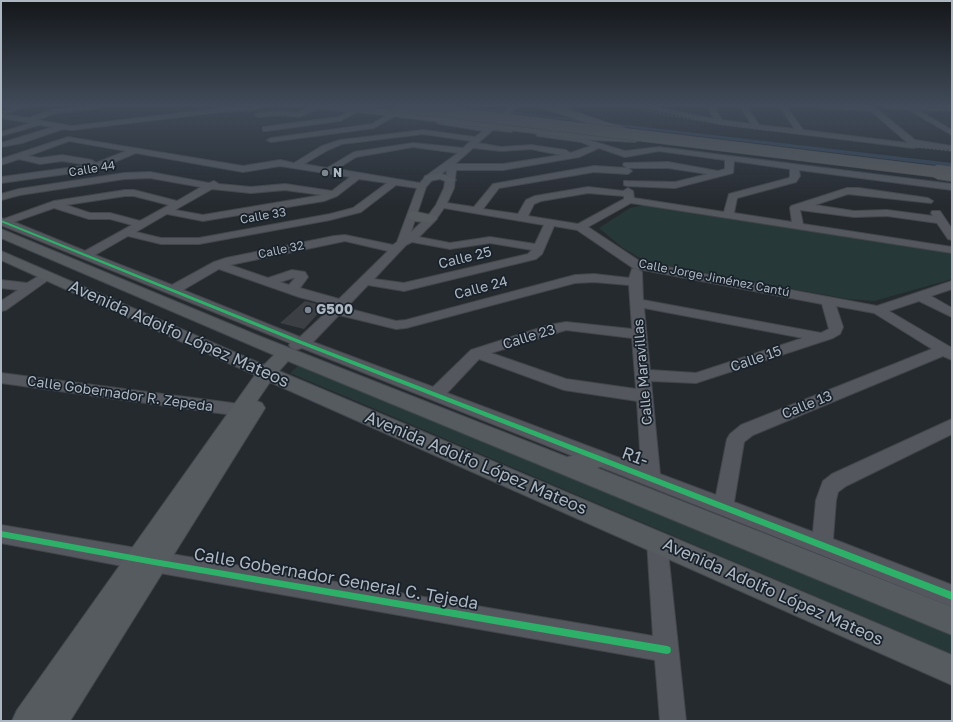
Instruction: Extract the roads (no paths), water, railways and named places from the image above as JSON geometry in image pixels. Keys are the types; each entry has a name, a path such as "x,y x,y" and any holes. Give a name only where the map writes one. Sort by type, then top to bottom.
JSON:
{"highway":[{"path":"644,140 771,152"},
{"path":"658,140 952,173"},
{"path":"691,140 952,173"}],"main road":[{"path":"425,182 441,176 450,180"},
{"path":"413,215 418,218 431,219"},
{"name":"Avenida Adolfo López Mateos","path":"2,225 42,250 260,334 300,347 566,466 952,621"},
{"path":"42,250 65,247"},
{"name":"Avenida Adolfo López Mateos","path":"1,255 272,375 952,670"},
{"path":"52,721 146,561 240,410 300,347"},
{"path":"28,721 146,561 255,409 272,375"},
{"path":"566,466 598,459"}],"street":[{"path":"1,145 23,140"},
{"path":"1,162 63,140"},
{"path":"78,140 243,169"},
{"path":"271,140 272,143 292,140"},
{"path":"296,166 319,151 316,146 318,145 359,140"},
{"path":"462,140 504,149 530,147 559,151 573,155"},
{"path":"86,255 243,169 279,160 296,166 394,182 425,182 451,166 477,140"},
{"path":"578,140 625,154 657,149 952,187"},
{"path":"861,140 952,148"},
{"path":"909,140 917,144"},
{"path":"328,171 354,155 412,145 464,151"},
{"path":"451,166 495,168 573,155 599,145"},
{"path":"1,180 102,165 136,150"},
{"path":"625,154 628,197"},
{"path":"18,156 40,161 62,158 102,165"},
{"path":"627,183 673,185 723,173 730,171 729,158"},
{"path":"81,169 92,163"},
{"path":"477,210 496,186 594,169 668,165 723,173"},
{"path":"300,347 403,242 431,219 441,205 450,180 451,166"},
{"path":"728,215 732,196 793,180 795,176 794,167"},
{"name":"Calle 44","path":"1,197 19,192 109,179 150,175 211,186 254,190 285,187 314,196"},
{"path":"167,210 202,218 314,196 324,198 334,194 357,176"},
{"name":"Calle 33","path":"128,233 161,241 179,249 184,249 207,240 352,212 371,201 394,182"},
{"path":"403,242 425,182"},
{"path":"915,182 952,237"},
{"path":"522,217 530,202 538,198 582,191 628,197 728,215 952,250"},
{"path":"798,225 795,209 800,206 853,191 928,201"},
{"path":"2,225 54,204 129,193 178,204"},
{"path":"580,227 628,197"},
{"path":"54,204 89,216 110,216 142,225"},
{"name":"Calle Jorge Jiménez Cantú","path":"441,205 580,227 637,265 878,310 948,352"},
{"path":"800,206 854,214 887,213 941,220"},
{"name":"Calle 25","path":"365,281 397,287 410,287 532,257 539,248 551,222"},
{"path":"2,225 65,247 173,290 260,334"},
{"name":"Calle 32","path":"173,290 218,265 245,257 345,238 450,246 490,240 539,248"},
{"name":"Calle 24","path":"218,265 396,325 406,324 575,279 594,278 635,282"},
{"name":"Calle Maravillas","path":"637,265 635,282 644,375 651,478"},
{"path":"267,282 292,274 301,275 302,277 292,290"},
{"path":"1,307 47,275"},
{"path":"1,284 29,287"},
{"name":"Calle Jorge Jiménez Cantú","path":"878,310 952,285"},
{"path":"920,296 952,313"},
{"name":"Calle 15","path":"644,375 696,378 821,337 835,331 836,327 828,300"},
{"path":"637,303 821,337"},
{"name":"Calle 23","path":"436,394 476,353 554,328 566,326 640,334"},
{"name":"R1-","path":"300,347 436,394 598,459 724,506 952,596"},
{"name":"Calle 13","path":"724,506 736,439 747,430 948,352"},
{"path":"476,353 564,384 645,396"},
{"name":"Calle Gobernador R. Zepeda","path":"1,378 240,410"},
{"path":"822,544 826,500 830,487 839,480 952,426"},
{"name":"Calle Gobernador General C. Tejeda","path":"1,534 146,561 667,650"},
{"path":"657,542 673,721"}],"waterway":[{"path":"738,140 952,165"}],"railway":[{"path":"853,140 952,151"}],"place":[{"name":"N","path":"325,173"},
{"name":"G500","path":"308,310"}]}
